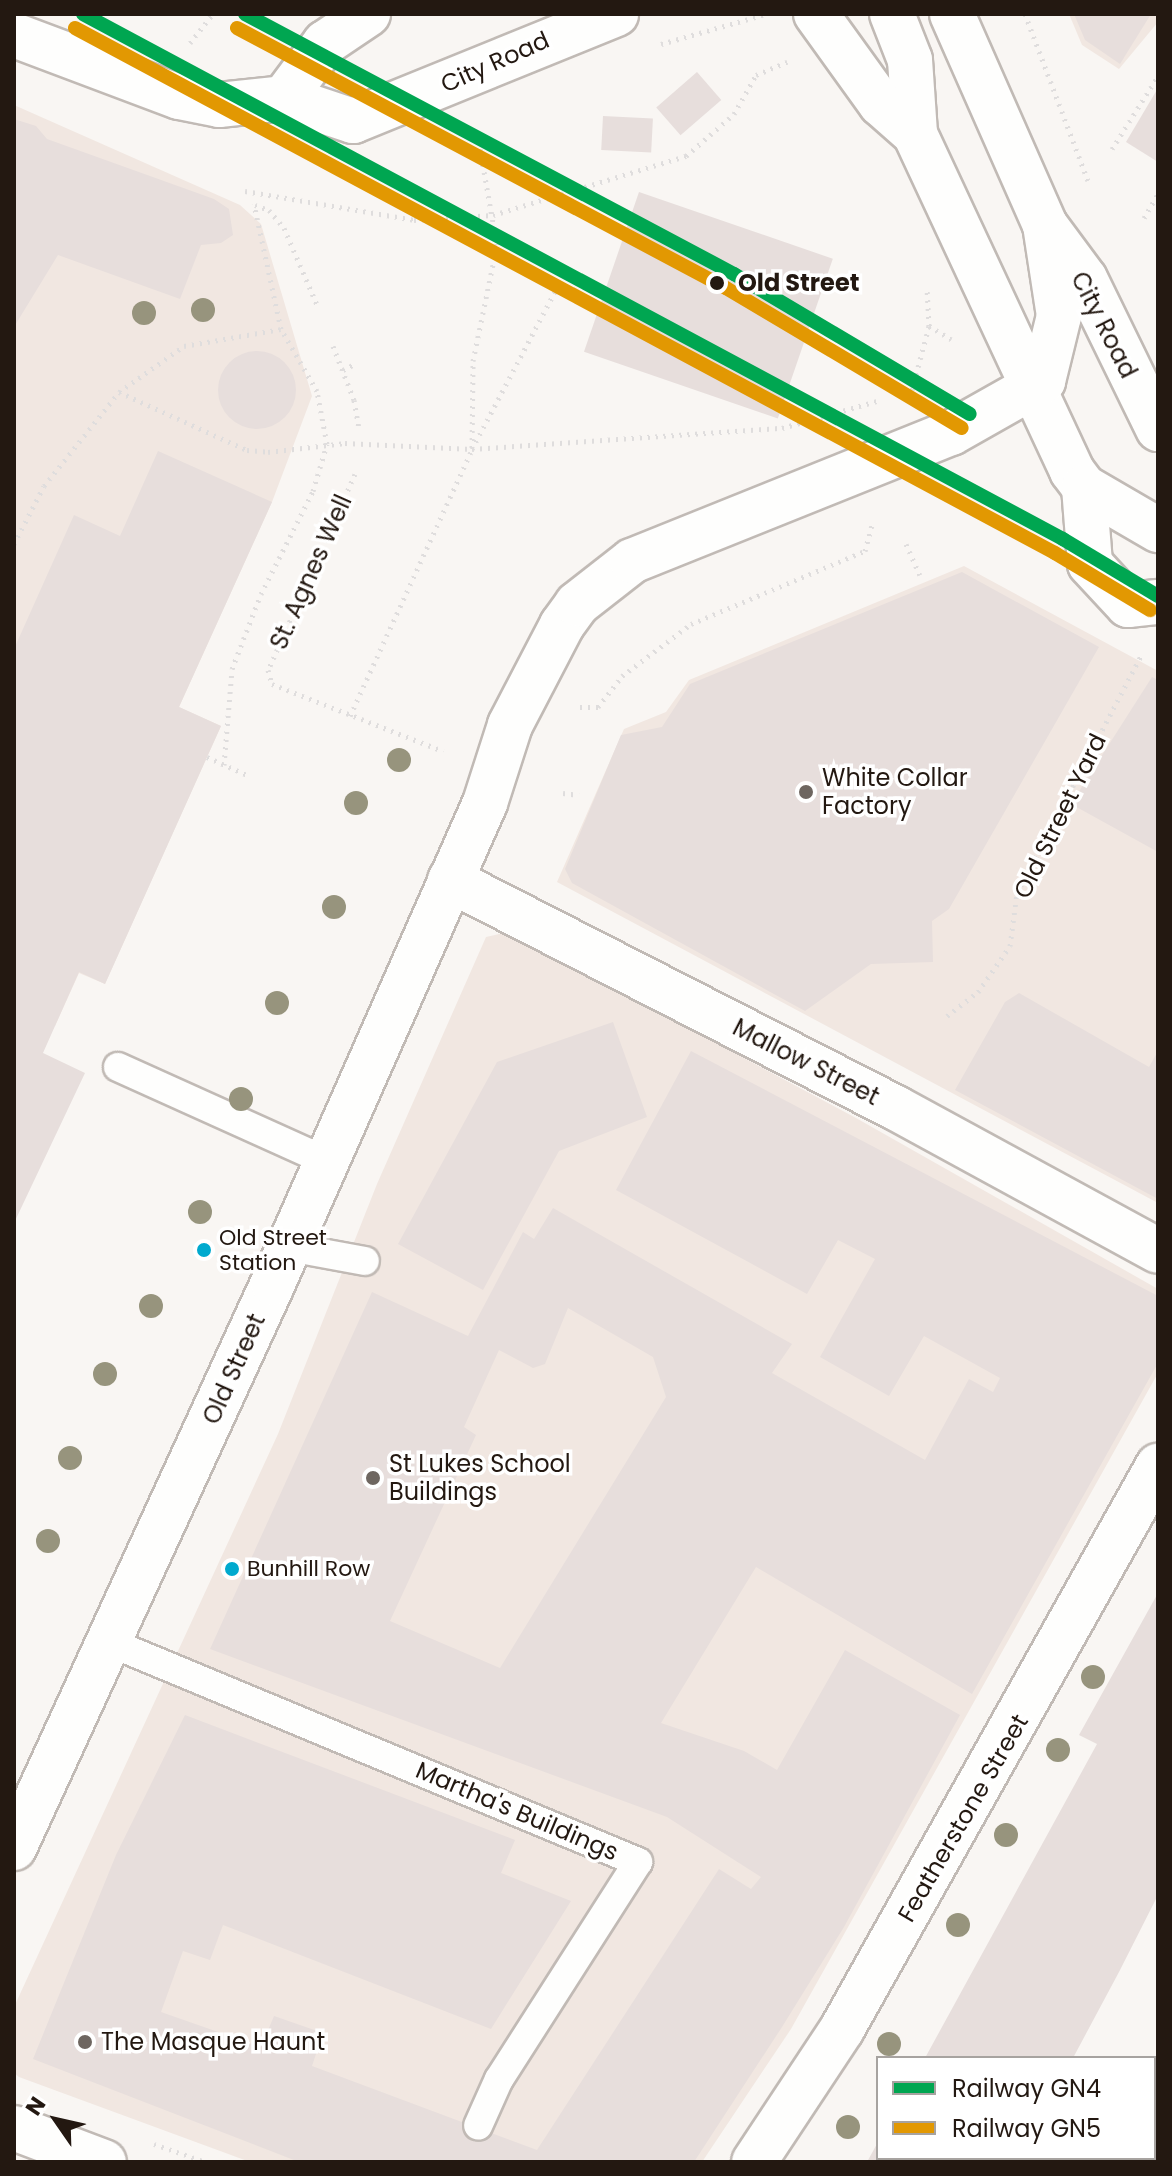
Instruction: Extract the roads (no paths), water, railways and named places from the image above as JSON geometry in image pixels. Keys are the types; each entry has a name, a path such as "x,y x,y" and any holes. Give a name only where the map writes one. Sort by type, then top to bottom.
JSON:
{"main road":[{"path":"284,98 325,43 368,14"},
{"name":"City Road","path":"14,35 179,97 219,105 284,98 353,121 616,14"},
{"path":"816,14 881,104 915,134"},
{"path":"892,14 910,60 915,134 1033,389 1084,487 1090,564 1128,605 1158,602"},
{"path":"952,14 1045,225 1059,316 1050,368 1033,389"},
{"name":"City Road","path":"1045,225 1085,279 1158,429"},
{"name":"Old Street","path":"14,1848 289,1247 450,880 519,709 562,625 604,580 632,561 715,524 951,433 1033,389"},
{"path":"1084,487 1158,530"},
{"name":"Mallow Street","path":"450,880 896,1108 1158,1251"},
{"name":"Featherstone Street","path":"754,2162 842,2029 1158,1466"},
{"path":"14,2128 104,2162"}],"lane":[{"path":"118,1067 326,1161"},
{"path":"289,1247 365,1261"},
{"name":"Martha's Buildings","path":"109,1642 638,1862 499,2079 478,2126"}],"rail line":[{"name":"GN4","path":"83,14 1063,539 1158,596"},
{"name":"GN4","path":"245,14 734,274 970,414"},
{"name":"GN5","path":"75,28 1055,553 1150,610"},
{"name":"GN5","path":"237,28 726,288 962,428"}],"place":[{"name":"Old Street","path":"717,283"},
{"name":"White Collar Factory","path":"806,792"},
{"name":"Old Street Station","path":"204,1250"},
{"name":"St Lukes School Buildings","path":"373,1478"},
{"name":"Bunhill Row","path":"232,1569"},
{"name":"The Masque Haunt","path":"85,2042"}]}
